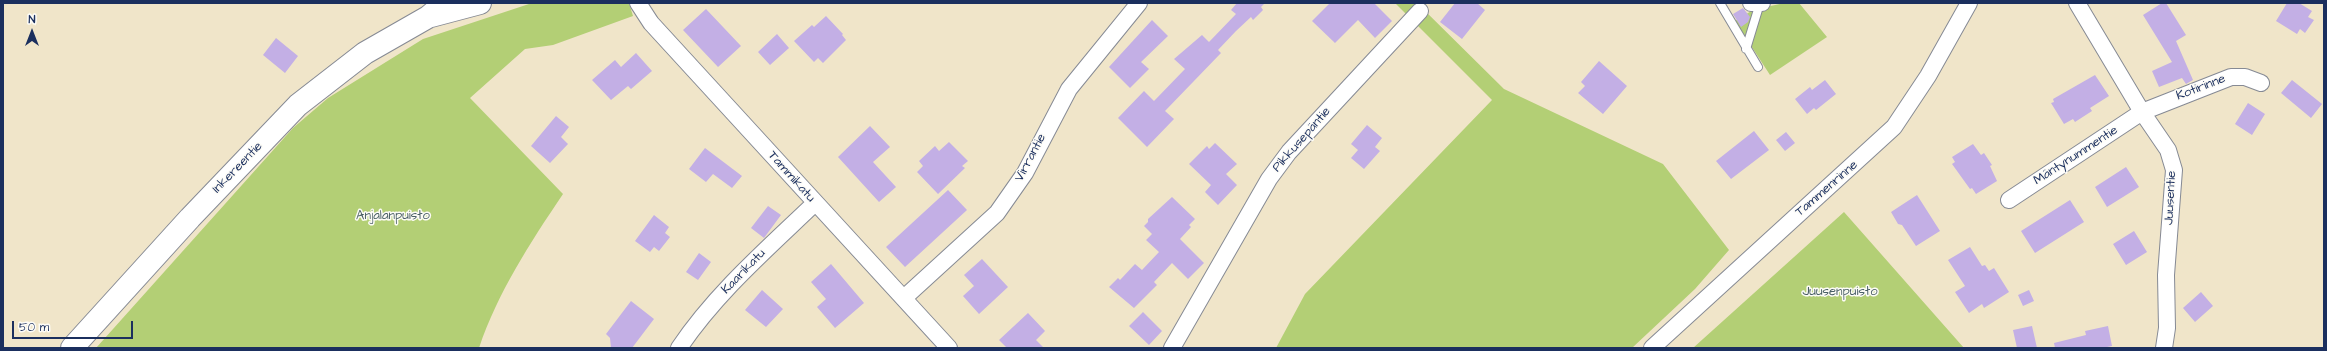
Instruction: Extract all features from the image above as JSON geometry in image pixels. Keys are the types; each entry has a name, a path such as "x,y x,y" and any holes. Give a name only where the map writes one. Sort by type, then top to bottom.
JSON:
{"street":[{"name":"Inkereentie","path":"72,348 190,218 298,105 365,53 428,17 445,3"},
{"name":"Inkereentie","path":"428,17 480,3"},
{"name":"Tammikatu","path":"638,3 651,23 815,203 905,297 946,347"},
{"name":"Virrantie","path":"905,297 983,226 1000,208 1025,172 1069,89 1139,3"},
{"path":"1751,3 1761,3"},
{"name":"Tammenrinne","path":"1652,348 1894,127 1928,76 1968,3"},
{"name":"Juusentie","path":"2077,3 2142,112 2168,150 2174,170 2166,275 2167,328 2164,348"},
{"name":"Pikkusepäntie","path":"1172,348 1269,179 1289,152 1416,7"},
{"name":"Kotirinne","path":"2142,112 2231,77 2245,77 2261,83"},
{"name":"Mäntynummentie","path":"2009,200 2142,112"},
{"name":"Kaarikatu","path":"679,348 717,299 746,268 815,203"}],"lane":[{"path":"1720,3 1758,67"},
{"path":"1746,49 1761,3"}],"green space":[{"name":"Anjalanpuisto","path":"532,3 629,3 633,16 553,45 525,49 470,98 563,194 527,249 505,288 479,348 96,348 293,128 328,98 423,39"},
{"path":"1395,3 1417,3 1504,89 1663,164 1729,250 1695,289 1632,348 1276,348 1305,294 1492,100"},
{"path":"1784,3 1799,3 1827,37 1770,75 1735,21 1753,10"},
{"name":"Juusenpuisto","path":"1844,212 1964,348 1693,348"}],"building":[{"path":"1237,3 1265,3 1261,7 1263,10 1253,20 1251,17 1236,31 1218,50 1221,53 1165,111 1174,119 1147,147 1118,118 1144,91 1154,101 1185,69 1174,59 1202,35 1209,42 1236,14 1231,10"},
{"path":"1330,3 1374,3 1392,21 1375,38 1358,20 1335,43 1312,21"},
{"path":"1455,3 1477,3 1485,10 1462,39 1440,22"},
{"path":"2162,3 2166,3 2186,35 2176,41 2193,80 2186,84 2182,78 2159,87 2152,71 2172,62 2143,15"},
{"path":"2287,3 2299,3 2312,11 2308,17 2314,20 2305,33 2300,29 2297,34 2276,21"},
{"path":"1743,8 1750,17 1748,22 1741,27 1733,14"},
{"path":"706,9 741,46 718,67 683,30"},
{"path":"826,16 843,34 842,35 846,40 823,63 818,58 814,62 794,41 812,25 814,27"},
{"path":"1152,20 1168,36 1141,62 1149,69 1130,88 1109,67"},
{"path":"777,34 789,48 770,65 758,52"},
{"path":"276,38 298,56 285,73 263,55"},
{"path":"636,53 652,71 631,89 628,86 611,100 592,80 615,60 621,67"},
{"path":"1599,61 1627,86 1603,114 1578,93 1585,86 1581,82"},
{"path":"2095,75 2109,96 2090,108 2092,111 2075,122 2073,119 2064,124 2051,103 2054,102 2053,99"},
{"path":"1825,80 1836,94 1816,110 1814,108 1807,114 1795,99 1810,87 1812,90"},
{"path":"2292,80 2322,104 2311,118 2281,93"},
{"path":"2248,103 2265,114 2252,135 2235,124"},
{"path":"556,116 569,127 561,137 568,144 550,163 531,146"},
{"path":"1367,125 1382,138 1375,147 1380,151 1364,169 1351,158 1358,150 1351,144"},
{"path":"870,126 890,147 873,162 896,187 879,202 838,157"},
{"path":"1754,131 1769,150 1731,179 1716,161"},
{"path":"1786,132 1795,143 1785,151 1776,140"},
{"path":"949,142 968,161 962,166 965,168 938,194 917,172 923,166 919,161 935,146 939,151"},
{"path":"1215,143 1237,164 1226,174 1237,185 1218,205 1205,192 1211,185 1189,164 1207,146 1209,149"},
{"path":"1973,144 1981,155 1984,153 1992,165 1990,166 1997,181 1976,194 1972,188 1970,189 1952,164 1955,162 1952,157"},
{"path":"705,148 742,176 732,188 713,174 706,182 689,169"},
{"path":"2126,167 2139,187 2107,207 2095,187"},
{"path":"948,190 967,210 905,267 886,247"},
{"path":"1917,195 1940,231 1916,246 1902,225 1898,224 1891,212"},
{"path":"1172,197 1195,219 1189,225 1191,227 1180,239 1204,263 1188,279 1172,263 1154,282 1157,285 1134,308 1109,287 1118,278 1120,280 1135,264 1142,270 1159,252 1146,240 1152,234 1144,226 1148,222 1148,219"},
{"path":"2070,200 2084,222 2035,253 2021,231"},
{"path":"768,206 781,215 764,238 751,228"},
{"path":"654,215 669,227 665,233 670,237 659,251 654,247 650,252 635,241"},
{"path":"2134,231 2147,252 2126,265 2113,244"},
{"path":"1970,247 1982,266 1985,265 1989,271 1994,268 2009,292 1984,308 1982,304 1969,313 1955,292 1965,286 1948,260"},
{"path":"699,253 711,262 698,280 686,272"},
{"path":"982,259 1008,287 979,314 963,296 974,286 964,275"},
{"path":"831,264 864,303 835,328 817,307 826,299 811,282"},
{"path":"762,290 783,309 766,327 745,310"},
{"path":"2029,290 2034,301 2023,306 2018,295"},
{"path":"2201,292 2213,306 2195,322 2183,308"},
{"path":"631,301 654,319 632,348 611,348 610,338 606,334"},
{"path":"1143,312 1162,331 1149,345 1129,326"},
{"path":"1028,313 1045,331 1036,340 1044,348 1007,348 999,340"},
{"path":"2032,326 2037,348 2017,348 2013,330"},
{"path":"2108,326 2112,346 2102,348 2055,348 2054,343 2086,335 2085,331"}]}
